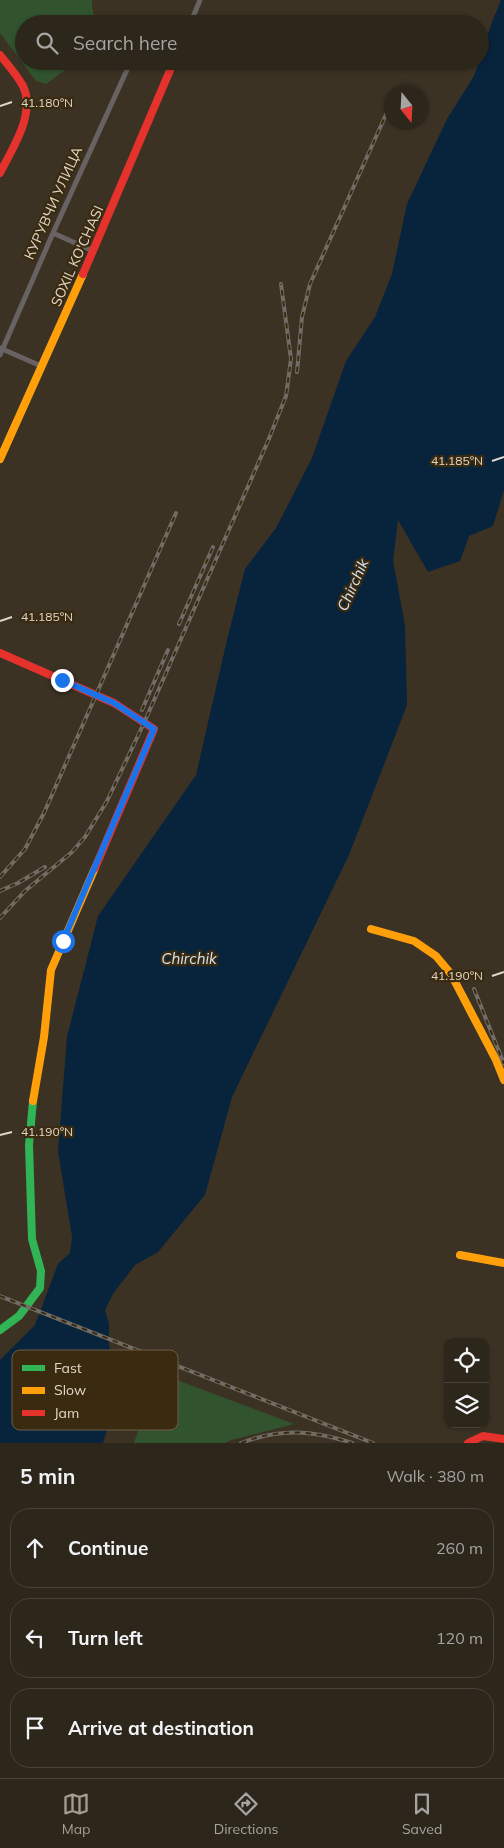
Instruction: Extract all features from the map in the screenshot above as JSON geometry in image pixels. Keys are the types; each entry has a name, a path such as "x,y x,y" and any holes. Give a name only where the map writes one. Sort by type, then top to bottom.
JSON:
{"street":[{"path":"194,15 200,0"},
{"path":"0,55 23,89 27,102 22,123 0,173"},
{"name":"КУРУВЧИ УЛИЦА","path":"0,355 1,348 127,70"},
{"name":"SOXIL KO'CHASI","path":"0,459 170,70"},
{"path":"53,233 93,250"},
{"path":"1,348 41,366"},
{"path":"0,654 114,703 154,729 51,970 44,1037 33,1099 28,1145 32,1239 41,1271 40,1288 19,1316 0,1330"},
{"path":"371,929 414,941 436,956 451,974 496,1060 504,1080"},
{"path":"460,1255 504,1263"},
{"path":"468,1443 482,1436 504,1439"}],"green space":[{"path":"0,0 92,0 94,15 15,15 15,53 0,33"},
{"path":"28,70 65,70 46,84 36,81"},
{"path":"178,1380 294,1424 225,1443 134,1443 138,1430 178,1430"}],"water":[{"name":"Chirchik","path":"501,0 504,0 504,490 493,526 469,536 460,561 428,572 398,520 393,561 405,625 407,705 349,855 232,1097 205,1195 158,1252 135,1265 113,1294 105,1310 109,1324 110,1350 12,1350 12,1430 107,1430 103,1443 0,1443 0,1360 35,1325 58,1264 70,1253 72,1237 58,1151 67,1037 98,916 196,775 245,569 276,528 312,458 346,361 375,317 392,274 407,204 447,119 476,70 489,70 489,31"}],"railway":[{"path":"297,372 302,317 310,284 384,119"},
{"path":"0,918 25,891 72,852 85,837 107,801 144,723 286,396 291,359 281,284"},
{"path":"0,877 25,849 44,813 176,513"},
{"path":"179,624 213,547"},
{"path":"142,710 168,650"},
{"path":"0,891 45,867"},
{"path":"474,989 504,1064"},
{"path":"0,1296 137,1350"},
{"path":"178,1366 373,1443"},
{"path":"241,1443 269,1435 296,1432 324,1435 352,1443"}],"traffic: fast":[{"path":"0,1330 19,1316 40,1288 41,1271 32,1239 29,1145 33,1101"}],"traffic: slow":[{"path":"0,459 83,274"},
{"path":"33,1101 44,1037 51,970 95,868"},
{"path":"371,929 414,941 436,956 451,974 496,1060 504,1080"},
{"path":"460,1255 504,1263"}],"traffic: jam":[{"path":"0,55 23,86 27,108 21,131 0,173"},
{"path":"83,274 170,70"},
{"path":"0,653 114,703 154,729 95,868"},
{"path":"468,1443 483,1436 504,1439"}],"route":[{"path":"62,680 114,703 154,729 63,941"}]}
